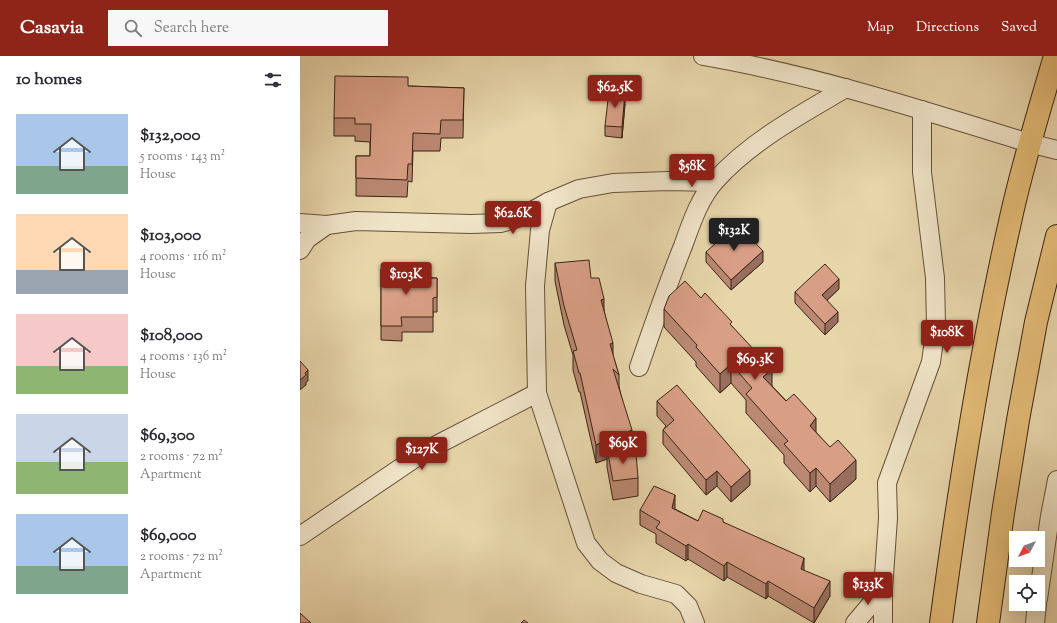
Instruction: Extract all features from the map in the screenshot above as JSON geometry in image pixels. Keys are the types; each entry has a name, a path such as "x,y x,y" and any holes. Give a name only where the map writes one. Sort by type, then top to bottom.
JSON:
{"main road":[{"path":"941,623 973,408 1010,222 1029,143 1055,56"},
{"path":"988,623 1003,513 1018,420 1036,322 1057,236"}],"street":[{"path":"703,56 728,60 846,88 1057,150"},
{"path":"639,367 660,304 698,206 714,182 738,159 772,133 846,88"},
{"path":"883,623 883,590 888,518 887,483 931,362 936,326 934,278 922,172 922,110"},
{"path":"300,223 327,225 356,221 471,224 501,223 521,217 548,202 579,189 613,183 668,181 714,182"},
{"path":"548,202 540,230 535,286 537,393 586,542 600,561 616,573 641,584 676,594 688,606 695,623"},
{"path":"300,250 307,239 327,225"},
{"path":"300,536 427,450 537,393"},
{"path":"1041,575 1057,480"},
{"path":"855,623 883,590"},
{"path":"1035,623 1036,611"}],"building":[{"path":"335,76 408,77 408,86 464,88 463,120 441,120 440,134 413,133 412,164 408,164 407,180 356,178 356,156 370,156 371,124 355,124 355,118 334,118"},
{"path":"609,91 625,93 622,127 605,126"},
{"path":"737,224 763,251 731,280 706,252"},
{"path":"589,260 591,278 599,278 604,299 601,300 613,343 610,344 619,375 613,369 632,430 596,445 580,373 573,351 577,350 564,306 555,263"},
{"path":"825,264 839,279 822,295 838,312 825,324 795,292"},
{"path":"381,269 412,269 413,278 437,278 437,297 433,298 433,317 401,317 402,326 381,326"},
{"path":"685,281 701,298 705,293 732,322 730,324 772,369 763,377 786,401 794,394 816,418 810,426 830,447 838,440 856,460 830,484 816,468 810,473 784,444 788,441 746,394 752,388 731,364 720,374 696,347 697,345 664,309 669,296"},
{"path":"300,361 308,370 305,373 306,375 300,380"},
{"path":"677,385 750,470 731,487 717,471 706,480 663,430 674,420 657,401"},
{"path":"607,448 636,453 638,478 613,481"},
{"path":"654,486 675,495 672,508 698,521 703,510 723,519 723,522 804,558 801,569 830,581 814,608 768,581 766,584 727,562 724,566 688,544 686,546 656,528 660,522 640,510"},
{"path":"300,613 311,623 300,623"},
{"path":"524,620 528,623 521,623"}]}
